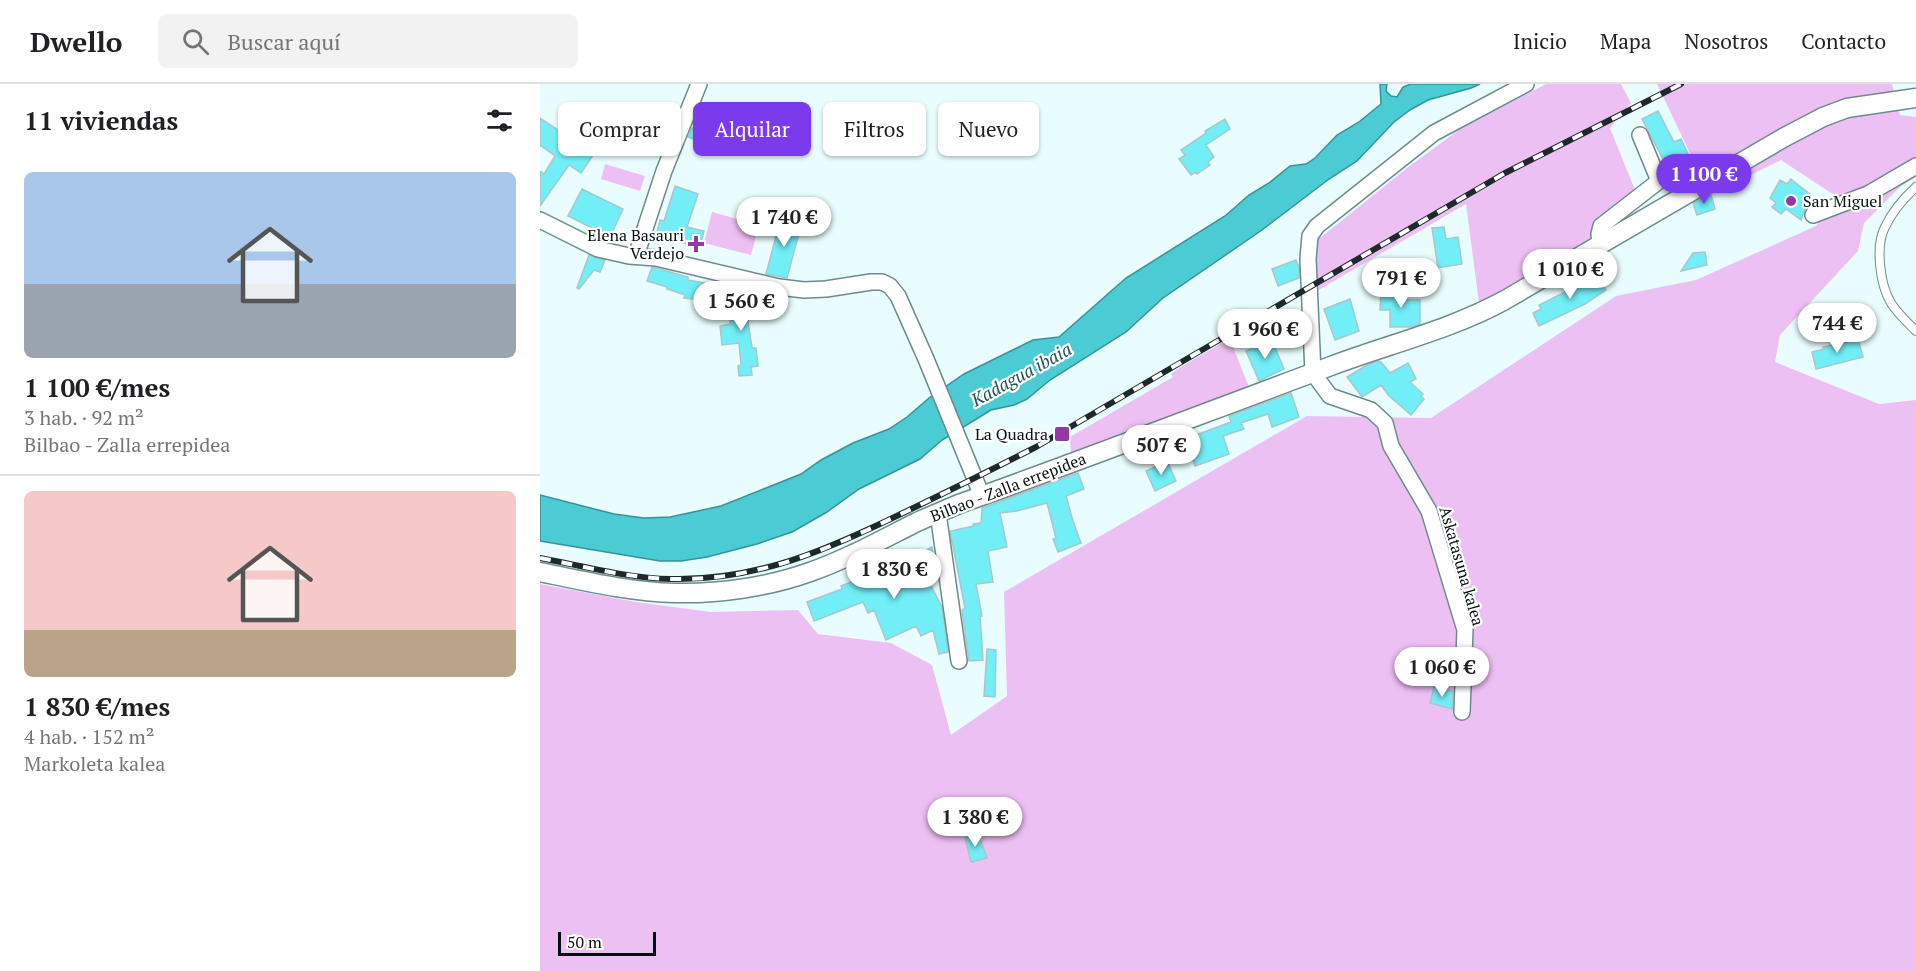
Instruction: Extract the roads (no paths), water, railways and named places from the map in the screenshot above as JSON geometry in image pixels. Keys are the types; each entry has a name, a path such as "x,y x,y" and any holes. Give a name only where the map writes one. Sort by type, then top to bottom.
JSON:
{"street":[{"path":"636,256 664,171 699,84"},
{"path":"1313,373 1308,259 1310,236 1317,226 1434,133 1526,84"},
{"name":"Bilbao - Zalla errepidea","path":"540,572 592,583 665,592 697,592 777,582 810,572 837,562 939,513 982,496 1471,317 1505,300 1823,117 1847,108 1916,98"},
{"path":"1600,245 1601,226 1659,181 1640,135"},
{"path":"1813,215 1868,194 1916,166"},
{"path":"540,220 598,249 656,258 779,287 804,291 882,282 890,286 898,296 926,359 982,496"},
{"name":"Askatasuna kalea","path":"1313,373 1330,396 1371,410 1385,423 1391,446 1429,511 1465,630 1462,712"},
{"path":"939,513 959,661"}],"lane":[{"path":"1916,187 1896,208 1884,228 1879,255 1890,301 1902,318 1916,331"}],"water":[{"name":"Kadagua ibaia","path":"1380,84 1387,84 1386,91 1391,96 1397,97 1403,87 1411,84 1480,84 1428,100 1410,110 1394,122 1357,161 1163,298 1126,332 1050,380 1027,399 1014,405 991,410 942,440 920,459 859,489 827,512 792,532 757,544 681,561 660,561 540,541 540,495 614,514 644,518 670,517 721,506 801,474 853,443 889,429 964,374 1033,340 1059,337 1126,278 1225,216 1249,195 1290,166 1306,164 1315,158 1337,135 1359,122 1381,104"}],"railway":[{"path":"540,558 605,571 671,579 734,575 821,550 877,526 1036,447 1505,173 1681,84"}],"place":[{"name":"San Miguel","path":"1791,201"},
{"name":"Elena Basauri Verdejo","path":"696,244"},
{"name":"La Quadra","path":"1062,434"}]}
